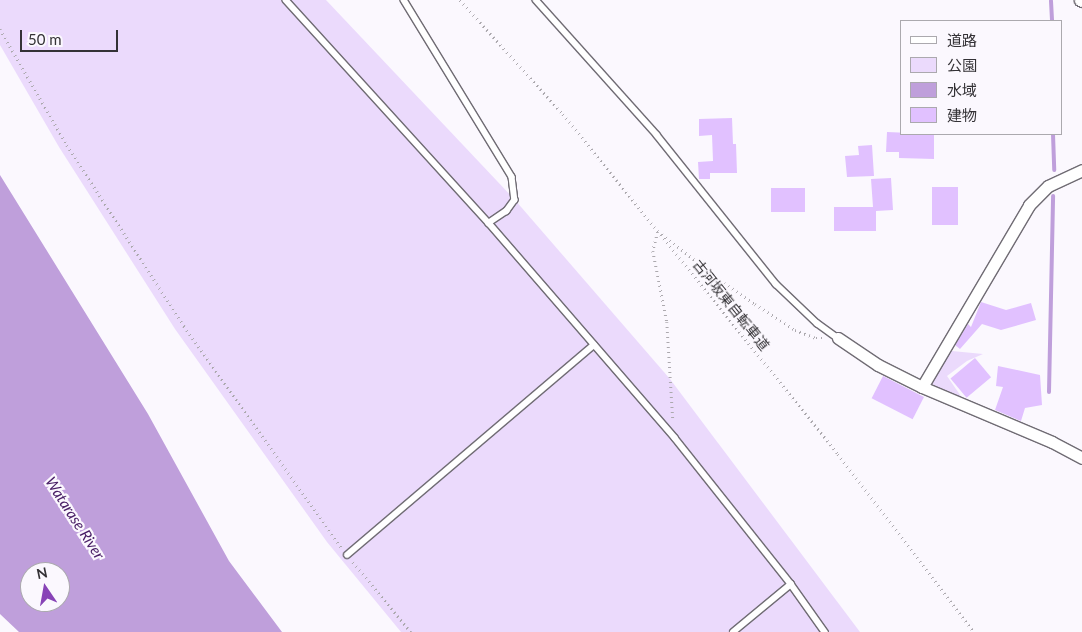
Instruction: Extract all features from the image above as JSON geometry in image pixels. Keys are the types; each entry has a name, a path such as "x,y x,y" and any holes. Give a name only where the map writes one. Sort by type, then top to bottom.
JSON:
{"street":[{"path":"922,387 1029,205 1048,186 1082,170"},
{"path":"838,338 878,365 922,387 1052,442 1082,458"}],"lane":[{"path":"286,0 489,223 675,438 791,584 824,632"},
{"path":"404,0 512,177 515,200 507,211 489,223"},
{"path":"536,0 657,135 776,284 817,323 838,338"},
{"path":"347,555 594,345"},
{"path":"733,632 791,584"}],"path":[{"name":"古河坂東自転車道","path":"460,0 563,114 838,454 974,632"},
{"path":"0,29 66,145 184,326 347,555 411,632"},
{"path":"675,438 667,322 653,251 658,231 720,280 795,330 816,338 838,338"}],"green space":[{"path":"0,0 326,0 515,200 670,379 860,632 401,632 327,542 175,329 59,147 0,45"},
{"path":"952,351 983,354 967,361 947,376 965,402 934,388 932,379"}],"water":[{"name":"Watarase River","path":"0,175 148,414 229,561 282,632 19,632 0,614"}],"building":[{"path":"732,118 733,144 736,144 737,173 710,173 710,179 699,179 698,162 713,161 712,135 699,136 699,119"},
{"path":"887,132 900,133 900,135 934,135 934,159 899,158 899,152 886,152"},
{"path":"872,145 874,176 847,177 845,156 859,155 858,146"},
{"path":"891,178 893,210 876,211 876,231 834,231 834,207 873,207 871,179"},
{"path":"932,187 958,187 958,225 932,225"},
{"path":"771,188 805,188 805,212 771,212"},
{"path":"981,302 1006,310 1031,303 1036,320 1001,330 982,324 960,349 955,345 968,324 971,327"},
{"path":"975,358 991,377 967,398 950,379"},
{"path":"998,366 1040,375 1042,405 1025,408 1021,421 995,410 1003,387 996,386"},
{"path":"883,376 924,397 913,419 872,398"}],"waterway":[{"path":"1051,1 1052,20"},
{"path":"1053,135 1054,170"},
{"path":"1049,392 1053,196"}]}
